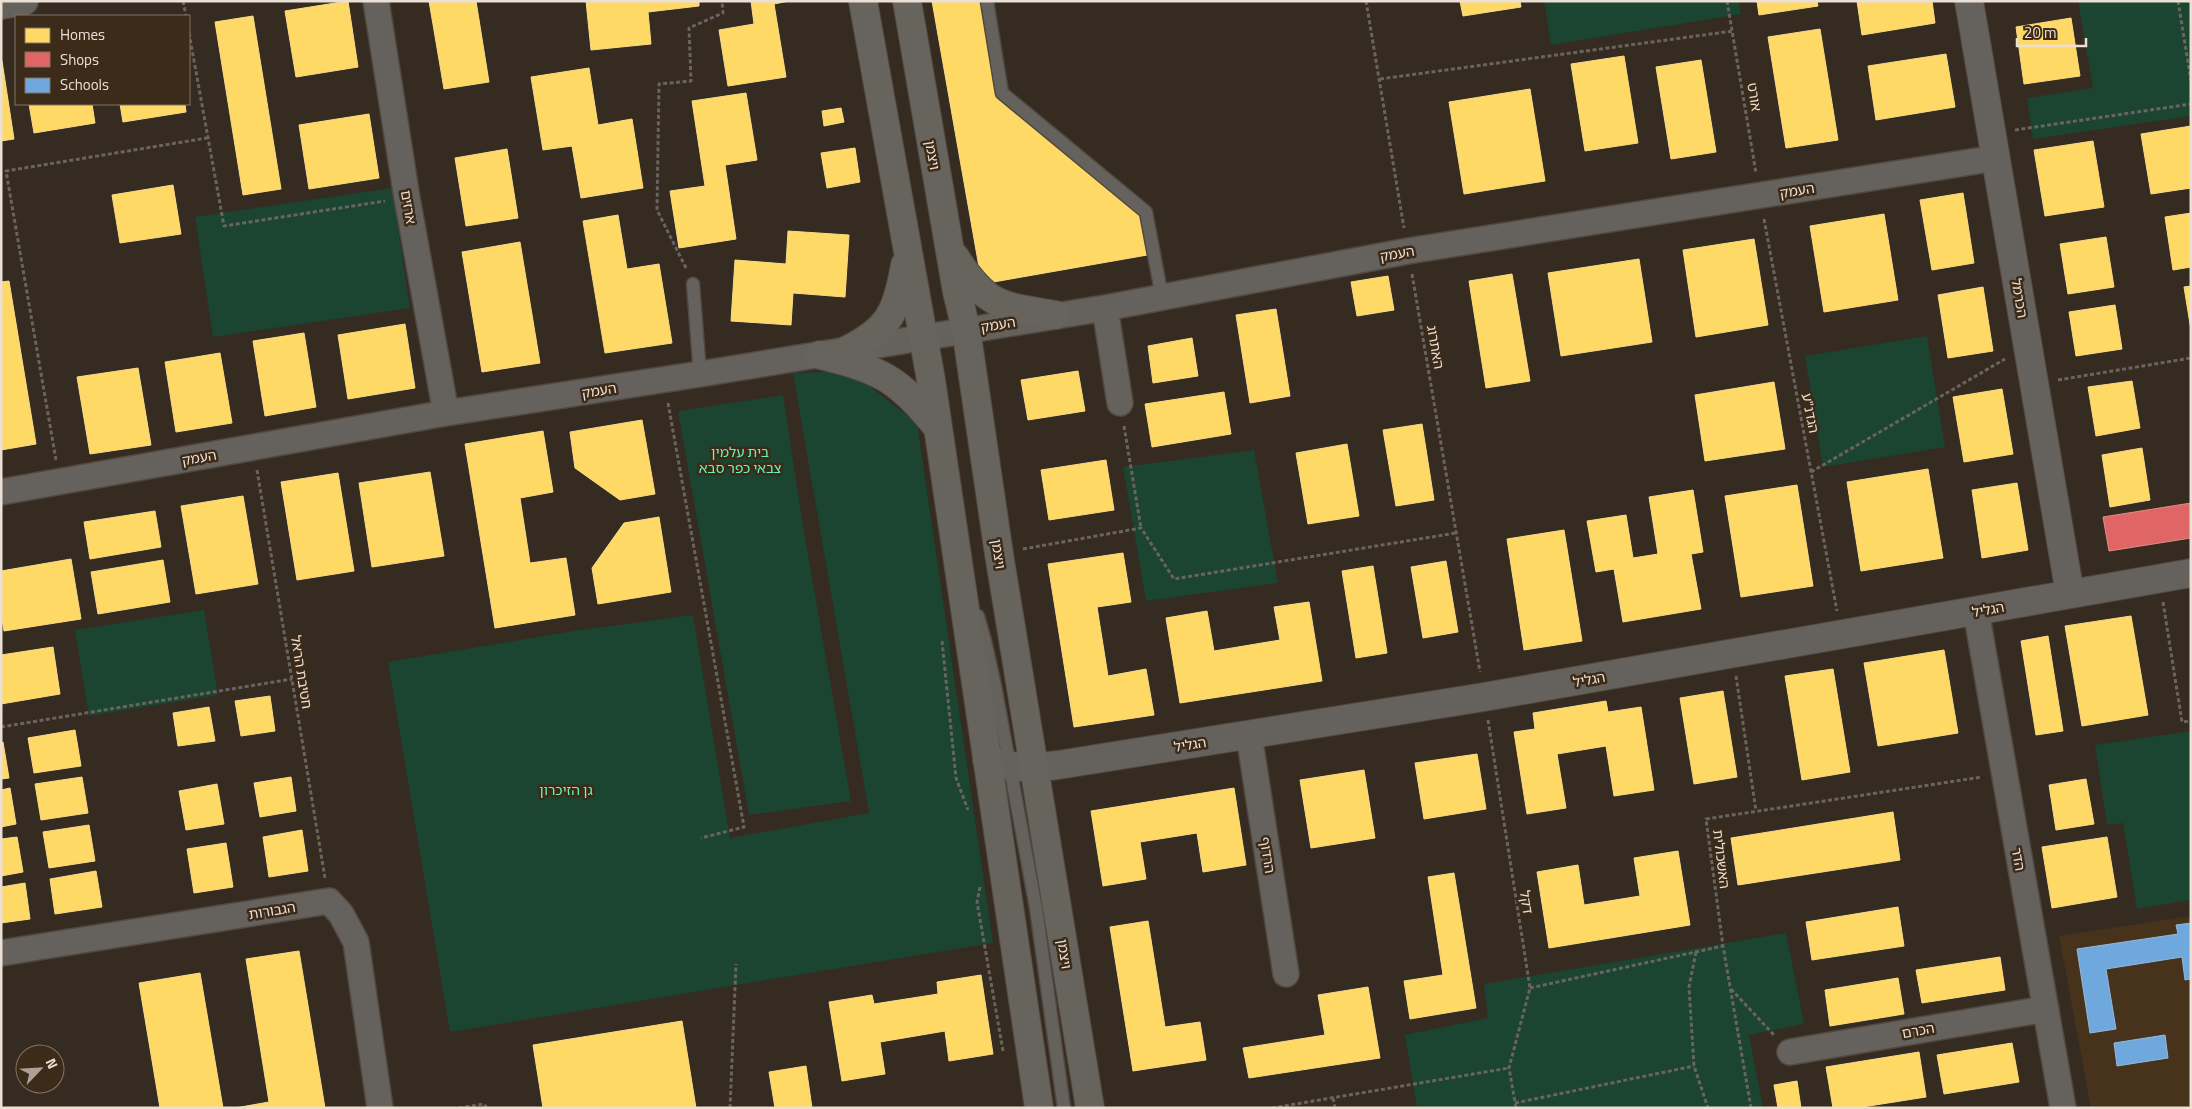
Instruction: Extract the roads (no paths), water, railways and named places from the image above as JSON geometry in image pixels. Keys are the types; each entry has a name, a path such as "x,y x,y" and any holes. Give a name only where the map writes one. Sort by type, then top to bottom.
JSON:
{"main road":[{"name":"ויצמן","path":"863,1 907,253 924,337 955,550 1010,765 1090,1108"},
{"name":"ויצמן","path":"907,1 966,329 999,554 1010,765 1044,1108"},
{"path":"950,248 967,277 981,292 1001,305 1056,315"},
{"path":"846,350 868,340 879,331 893,310 901,287 907,253"},
{"path":"820,355 855,363 882,374 904,388 938,428"}],"street":[{"path":"1,5 24,1"},
{"name":"ארזים","path":"376,1 407,198 446,413"},
{"name":"הכרמל","path":"1969,1 2070,594"},
{"name":"העמק","path":"1,492 446,413 664,380 966,329 1105,308 1408,251 1759,196 1994,146"},
{"path":"1105,308 1120,403"},
{"name":"הגליל","path":"1010,765 1249,735 1484,697 2191,573"},
{"name":"הדר","path":"1976,611 2063,1108"},
{"name":"הרדוף","path":"1249,735 1286,974"},
{"name":"הגבורות","path":"1,953 329,901 341,914 356,942 380,1108"},
{"name":"הכרם","path":"1790,1052 2046,1009"}],"lane":[{"path":"987,1 1002,93 1146,212 1162,297"},
{"path":"693,284 700,374"},
{"path":"1010,765 1036,908"},
{"path":"1010,765 1037,832 1036,908 1044,1108"}],"park label":[{"name":"בית עלמין צבאי כפר סבא","path":"740,460"},
{"name":"גן הזיכרון","path":"566,789"}]}
